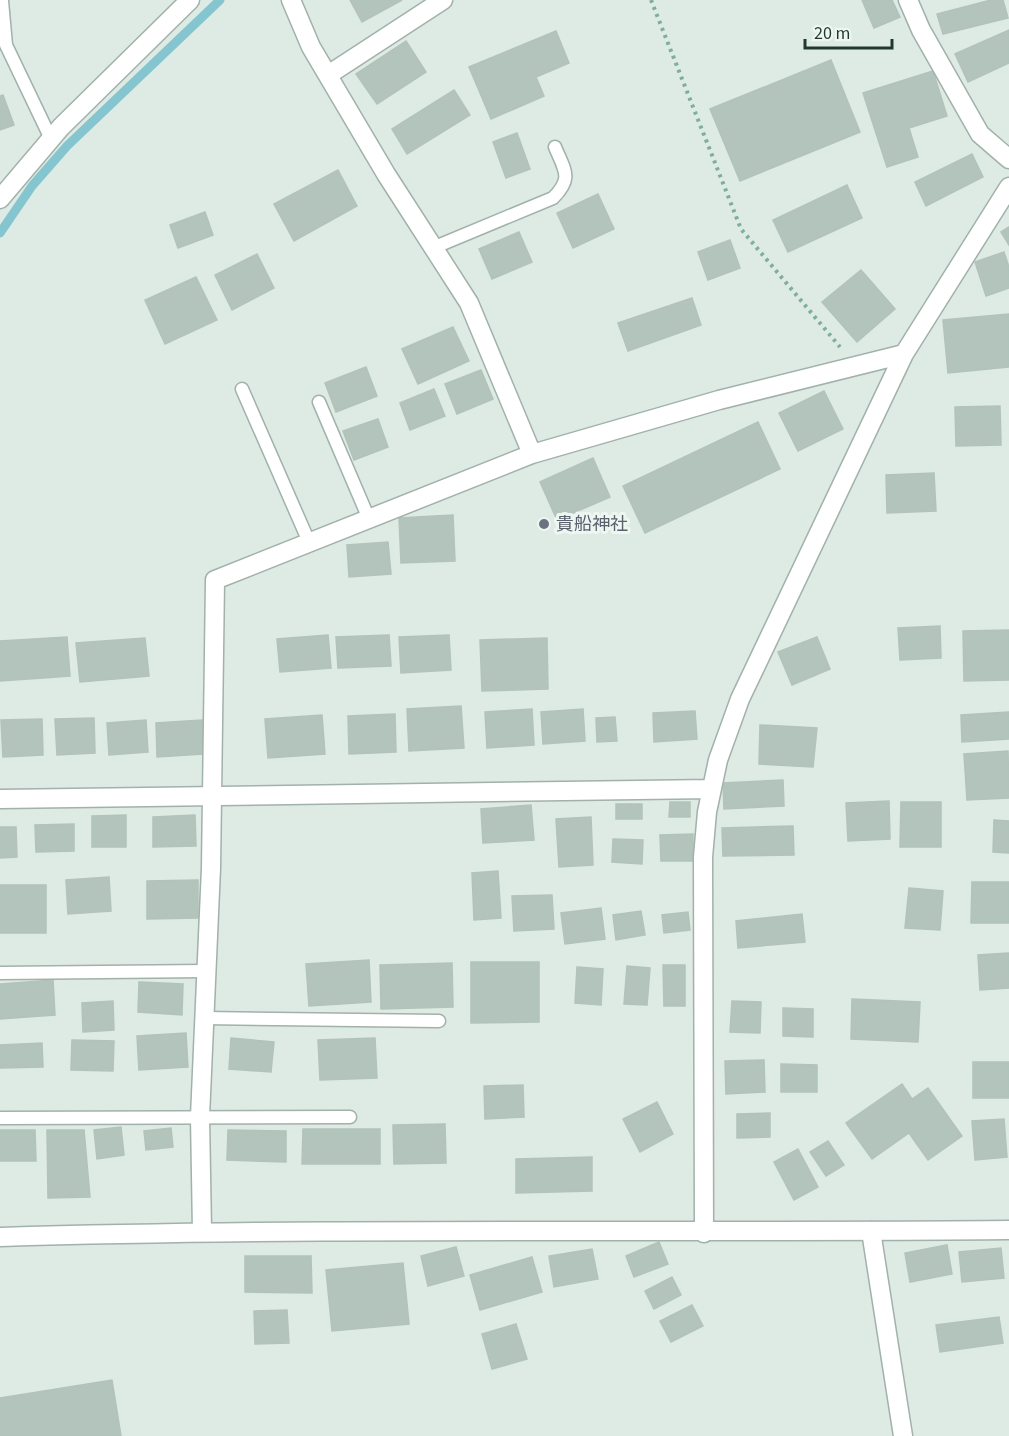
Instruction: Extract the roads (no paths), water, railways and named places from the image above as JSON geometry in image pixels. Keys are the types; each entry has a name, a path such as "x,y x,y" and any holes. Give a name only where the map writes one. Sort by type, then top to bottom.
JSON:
{"street":[{"path":"0,199 51,139 190,0"},
{"path":"291,0 311,46 386,174 469,303 532,454"},
{"path":"328,75 443,0"},
{"path":"908,0 921,30 980,134 1009,159"},
{"path":"704,1233 703,857 718,760 740,699 904,354 1009,187"},
{"path":"202,1231 200,1118 212,794 215,580 532,454 719,400 904,354"},
{"path":"0,799 212,794 712,789"},
{"path":"0,1237 202,1231 704,1233 1009,1230"},
{"path":"871,1231 903,1436"}],"lane":[{"path":"2,1 6,45 51,139"},
{"path":"435,248 553,198 565,186 566,174 555,147"},
{"path":"242,389 309,542"},
{"path":"319,402 369,519"},
{"path":"0,973 206,971"},
{"path":"204,1018 439,1021"},
{"path":"0,1118 350,1117"}],"waterway":[{"path":"0,233 32,186 67,146 220,0"}],"place":[{"name":"貴船神社","path":"544,524"}]}
